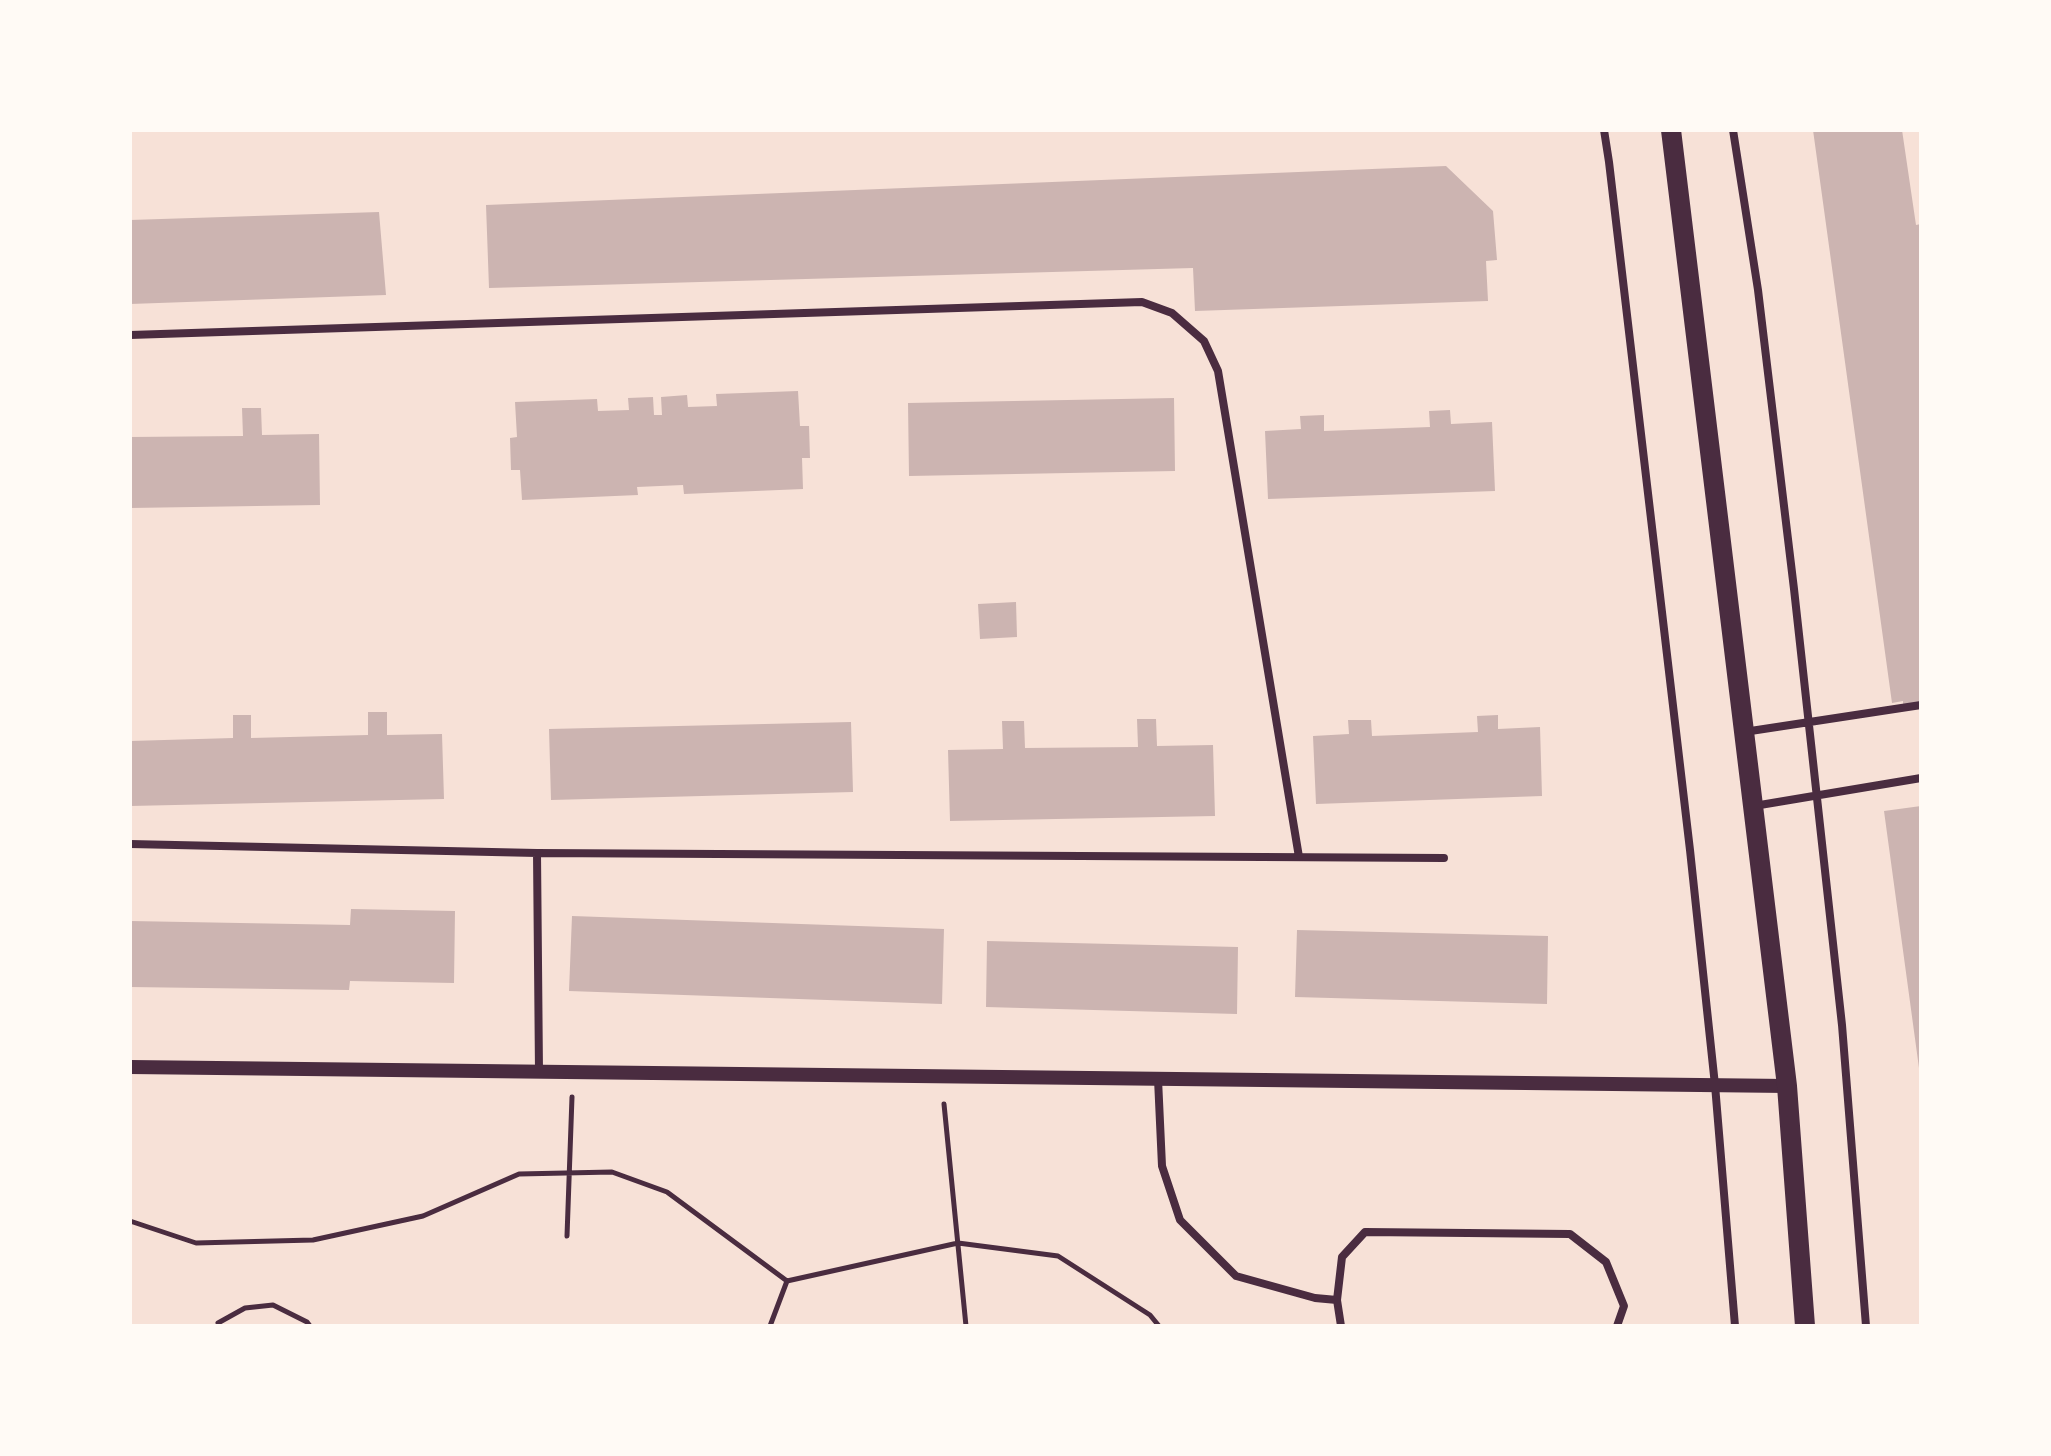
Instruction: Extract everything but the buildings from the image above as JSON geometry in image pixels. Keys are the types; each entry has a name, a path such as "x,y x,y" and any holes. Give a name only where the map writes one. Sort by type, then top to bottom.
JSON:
{"main road":[{"path":"1671,130 1787,1086 1805,1326"}],"street":[{"path":"1604,130 1690,850 1715,1085 1735,1326"},
{"path":"1733,130 1758,290 1817,796 1842,1025 1866,1326"},
{"path":"130,335 1142,302 1172,313 1204,341 1218,371 1299,857"},
{"path":"1744,732 1921,705"},
{"path":"1753,807 1921,778"},
{"path":"130,844 537,853 1444,858"},
{"path":"537,853 539,1072"},
{"path":"130,1067 1787,1086"},
{"path":"1158,1079 1162,1166 1180,1220 1236,1276 1315,1298 1337,1300"},
{"path":"1341,1326 1337,1300 1342,1257 1365,1232 1570,1234 1606,1262 1624,1306 1617,1326"}],"path":[{"path":"567,1236 572,1072"},
{"path":"941,1077 966,1326"},
{"path":"130,1221 196,1243 313,1240 423,1216 519,1174 612,1172 667,1192 787,1281 958,1243 1058,1256 1150,1315 1159,1326"},
{"path":"770,1326 787,1281"},
{"path":"218,1323 245,1308 273,1305 310,1326"}]}
